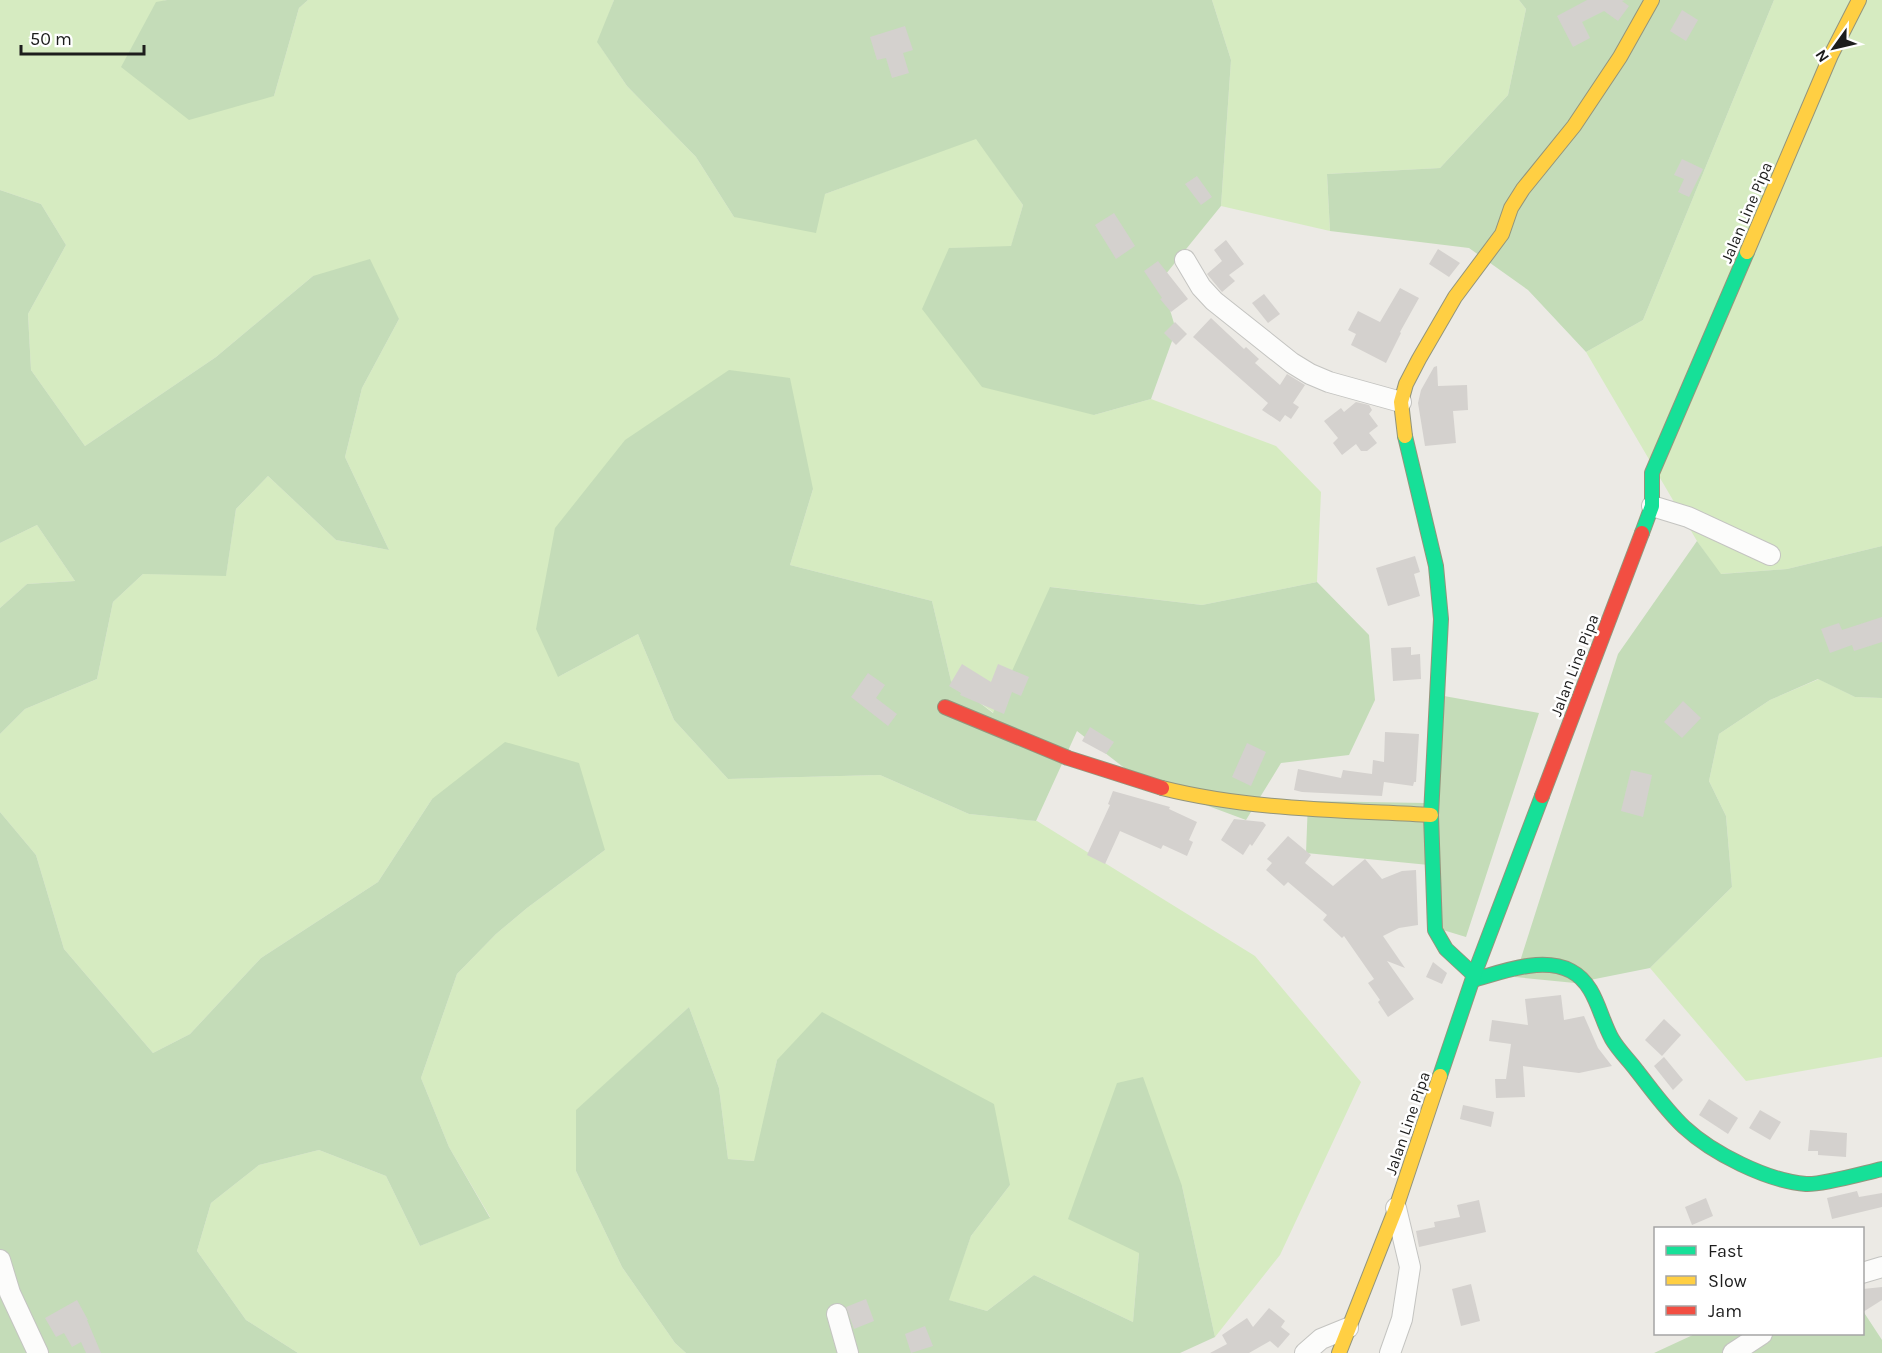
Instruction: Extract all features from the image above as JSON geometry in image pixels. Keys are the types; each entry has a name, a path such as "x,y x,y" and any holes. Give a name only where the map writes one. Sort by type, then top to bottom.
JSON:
{"street":[{"path":"1652,0 1620,57 1574,126 1523,189 1511,208 1502,234 1455,297 1406,384 1401,402 1404,430 1436,566 1440,607 1431,815 1435,930 1446,949 1473,978 1537,965 1556,965 1567,968 1586,983 1592,991 1609,1035 1617,1047 1685,1128 1706,1144 1750,1168 1798,1184 1809,1184 1882,1169"},
{"name":"Jalan Line Pipa","path":"1339,1353 1396,1208 1473,978 1652,506 1652,473 1831,55 1859,0"},
{"path":"1185,260 1214,301 1292,363 1329,382 1401,402"},
{"path":"1652,506 1688,517 1770,555"},
{"path":"945,707 1060,756 1137,781 1194,796 1299,809 1431,815"},
{"path":"1390,1353 1401,1319 1410,1266 1396,1208"},
{"path":"0,1260 10,1293 38,1353"},
{"path":"1864,1273 1882,1267"},
{"path":"837,1314 848,1353"},
{"path":"1305,1353 1322,1339 1348,1328"},
{"path":"1732,1353 1760,1335"}],"green space":[{"path":"0,0 167,0 156,3 274,96 299,8 308,0 614,0 598,43 627,86 696,157 734,217 825,194 976,138 1023,205 1011,247 949,248 1094,415 1151,399 1276,446 1321,492 1317,582 1202,605 1051,587 994,713 951,681 932,601 790,565 813,489 558,677 638,634 674,720 728,779 880,775 969,814 1037,821 1255,956 1361,1082 1280,1255 1215,1337 1182,1186 1139,1253 1133,1322 1034,1275 987,1311 948,1300 971,1236 1010,1185 777,1060 755,1161 728,1159 719,1088 689,1007 576,1111 576,1171 622,1267 675,1343 686,1353 298,1353 246,1320 197,1251 211,1203 259,1165 319,1150 386,1176 420,1246 490,1217 449,1147 421,1078 457,974 496,934 527,908 605,850 432,799 378,882 261,958 190,1034 153,1053 64,949 36,855 0,812 0,734 25,709 97,679 113,602 143,574 226,575 236,509 268,476 336,540 389,550 345,457 362,388 399,319 313,276 216,357 85,446 31,370 28,314 66,245 41,204 0,190"},
{"path":"167,0 308,0 299,8 274,96 189,120 121,67 156,2"},
{"path":"614,0 1212,0 1231,60 1221,206 1161,280 1176,330 1151,399 1094,415 982,387 922,309 949,248 1011,246 1023,205 976,139 825,194 816,233 734,217 696,157 627,86 597,42"},
{"path":"1212,0 1519,0 1526,9 1508,95 1440,168 1327,174 1330,231 1221,206 1231,60"},
{"path":"1519,0 1774,0 1643,320 1586,352 1528,290 1469,248 1330,231 1327,174 1440,168 1508,95 1526,9"},
{"path":"1774,0 1882,0 1882,546 1787,569 1720,574 1697,541 1586,352 1643,320"},
{"path":"0,190 41,204 66,245 28,314 31,370 85,446 216,357 313,276 370,259 399,319 362,388 345,457 389,550 336,540 268,476 236,509 226,576 143,574 113,602 97,679 25,709 0,734 0,608 27,584 75,581 37,525 0,543"},
{"path":"729,370 790,378 813,489 790,565 932,601 951,681 993,713 1050,587 1202,605 1317,582 1369,635 1375,700 1349,755 1281,763 1246,820 1141,781 1077,731 1036,821 969,814 880,775 728,779 674,720 638,634 558,677 536,629 555,528 625,440"},
{"path":"37,525 75,581 27,584 0,608 0,543"},
{"path":"1697,541 1721,574 1787,569 1882,546 1882,698 1855,697 1818,679 1770,700 1719,734 1709,781 1726,816 1732,887 1650,968 1575,983 1515,977 1618,654"},
{"path":"1819,679 1855,697 1882,698 1882,1057 1746,1081 1650,968 1732,887 1726,816 1709,781 1719,734 1770,700"},
{"path":"1444,696 1539,713 1466,937 1433,927 1429,865 1306,853 1308,801 1425,803"},
{"path":"505,742 579,763 605,850 527,908 496,934 457,974 421,1078 449,1147 490,1218 420,1246 386,1176 319,1150 259,1165 211,1203 197,1251 246,1320 298,1353 0,1353 0,812 36,855 64,949 153,1053 190,1034 261,958 378,882 432,799"},
{"path":"689,1007 719,1088 728,1159 754,1161 777,1060 822,1012 994,1104 1010,1185 971,1236 949,1300 987,1311 1034,1275 1133,1322 1139,1253 1068,1219 1117,1083 1143,1077 1182,1186 1215,1337 1180,1353 686,1353 675,1343 622,1267 576,1171 576,1110"},
{"path":"1864,1313 1882,1340 1882,1353 1654,1353 1693,1335 1864,1335"}],"building":[{"path":"1587,0 1625,0 1622,1 1629,6 1618,21 1604,11 1582,22 1590,38 1573,47 1557,16"},
{"path":"1682,10 1698,20 1686,41 1670,31"},
{"path":"905,26 913,50 903,53 909,73 892,78 886,58 877,60 870,37"},
{"path":"1682,159 1703,169 1689,197 1678,192 1684,179 1674,175"},
{"path":"1197,176 1212,197 1201,205 1185,184"},
{"path":"1114,213 1135,246 1116,259 1095,225"},
{"path":"1226,240 1244,264 1229,275 1235,281 1222,292 1207,274 1222,261 1214,250"},
{"path":"1438,249 1460,263 1449,277 1429,264"},
{"path":"1158,261 1188,299 1171,312 1160,299 1162,298 1144,271"},
{"path":"1400,288 1419,298 1386,363 1351,345 1356,334 1348,330 1358,311 1380,322"},
{"path":"1264,294 1280,314 1268,323 1252,303"},
{"path":"1211,318 1244,349 1246,347 1259,359 1255,363 1280,385 1287,374 1305,385 1293,403 1299,407 1291,419 1285,415 1280,422 1262,410 1268,403 1193,337"},
{"path":"1175,322 1187,334 1176,345 1164,333"},
{"path":"1437,366 1438,386 1467,385 1468,410 1453,411 1456,443 1425,446 1418,403 1421,390 1434,367"},
{"path":"1356,402 1369,405 1372,410 1369,414 1378,426 1369,433 1377,443 1367,451 1361,451 1356,444 1342,455 1333,443 1338,438 1324,421 1341,408 1344,412"},
{"path":"1415,556 1420,572 1414,574 1420,596 1388,606 1376,568"},
{"path":"1882,617 1882,642 1854,651 1852,645 1830,653 1821,629 1839,623 1842,630"},
{"path":"1411,647 1411,655 1420,654 1421,679 1393,681 1391,648"},
{"path":"962,664 991,682 998,664 1029,677 1021,696 1012,692 1004,714 960,695 961,693 949,686"},
{"path":"868,673 885,685 876,698 897,714 888,726 851,697"},
{"path":"1683,701 1701,718 1682,738 1664,722"},
{"path":"1090,727 1114,742 1106,754 1082,741"},
{"path":"1385,732 1419,734 1416,782 1413,786 1384,782 1382,796 1294,790 1298,769 1341,778 1343,770 1372,774 1373,760 1384,762"},
{"path":"1247,743 1266,752 1251,786 1232,777"},
{"path":"1631,770 1652,775 1643,817 1621,811"},
{"path":"1113,791 1170,807 1169,809 1197,822 1189,840 1193,842 1187,856 1163,845 1161,849 1120,831 1105,864 1087,855 1110,805 1108,804"},
{"path":"1234,819 1263,822 1266,825 1243,855 1221,840"},
{"path":"1288,836 1311,855 1305,863 1333,886 1365,859 1382,879 1402,871 1416,870 1418,925 1399,928 1383,936 1405,968 1387,961 1414,999 1388,1017 1368,983 1374,979 1344,936 1342,938 1323,920 1327,915 1288,882 1284,886 1266,870 1272,863 1267,859"},
{"path":"1433,962 1447,973 1442,984 1426,977"},
{"path":"1561,995 1564,1020 1584,1016 1598,1048 1612,1066 1579,1073 1523,1066 1525,1097 1496,1098 1495,1079 1506,1079 1511,1044 1489,1041 1492,1020 1528,1025 1525,999"},
{"path":"1664,1019 1681,1035 1662,1056 1645,1040"},
{"path":"1664,1057 1683,1080 1673,1090 1654,1066"},
{"path":"1709,1099 1738,1118 1728,1134 1699,1115"},
{"path":"1463,1105 1494,1112 1491,1127 1460,1119"},
{"path":"1760,1110 1781,1122 1770,1140 1749,1128"},
{"path":"1810,1130 1847,1133 1846,1157 1818,1155 1818,1151 1808,1151"},
{"path":"1857,1191 1859,1197 1882,1193 1882,1207 1832,1219 1827,1198"},
{"path":"1706,1198 1713,1216 1692,1225 1685,1207"},
{"path":"1479,1200 1486,1232 1419,1247 1416,1231 1435,1227 1434,1222 1460,1217 1457,1205"},
{"path":"1471,1284 1480,1321 1461,1326 1452,1289"},
{"path":"1882,1287 1882,1300 1864,1311 1864,1289"},
{"path":"866,1299 874,1321 854,1329 846,1307"},
{"path":"77,1300 101,1353 86,1353 81,1342 72,1347 64,1333 56,1337 45,1318"},
{"path":"1269,1308 1285,1321 1281,1327 1290,1334 1278,1348 1270,1341 1249,1353 1210,1353 1227,1344 1222,1335 1247,1318 1253,1327"},
{"path":"925,1326 933,1346 911,1353 905,1334"}],"traffic: fast":[{"path":"1642,533 1652,506 1652,473 1747,252"},
{"path":"1405,436 1436,566 1441,619 1431,815 1435,930 1446,949 1474,975"},
{"path":"1440,1076 1474,975 1542,796"},
{"path":"1473,980 1535,965 1548,965 1571,971 1592,992 1615,1043 1665,1107 1696,1137 1725,1156 1758,1172 1791,1182 1813,1184 1882,1169"}],"traffic: slow":[{"path":"1405,436 1401,402 1406,384 1419,359 1455,297 1502,234 1511,208 1523,189 1574,126 1620,57 1652,0"},
{"path":"1747,252 1831,55 1859,0"},
{"path":"1162,788 1262,805 1431,815"},
{"path":"1339,1353 1396,1208 1440,1076"}],"traffic: jam":[{"path":"1542,796 1642,533"},
{"path":"945,707 1068,758 1162,788"}]}
